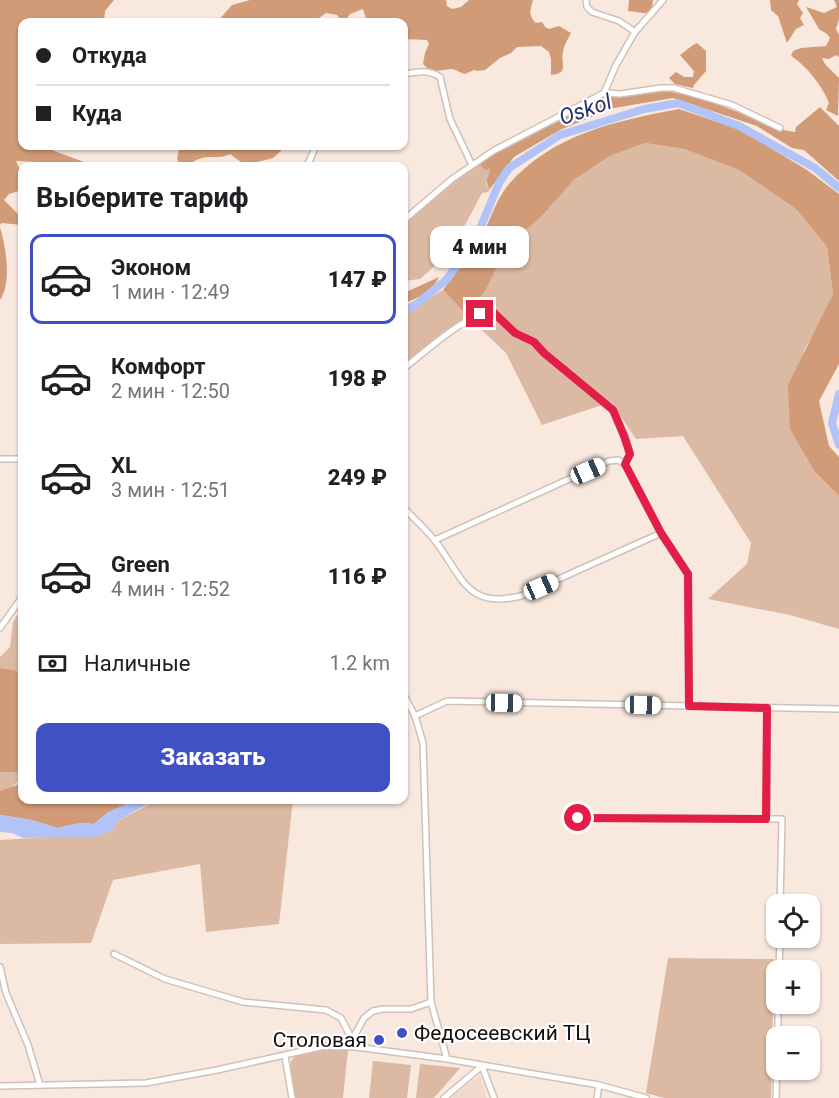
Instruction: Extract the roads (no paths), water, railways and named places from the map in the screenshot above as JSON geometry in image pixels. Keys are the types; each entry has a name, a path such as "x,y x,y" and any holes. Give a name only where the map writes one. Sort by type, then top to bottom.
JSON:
{"street":[{"path":"586,0 587,8 592,12 619,21 634,32"},
{"path":"604,93 634,32 663,0"},
{"path":"408,73 424,71 440,77 450,119 472,165"},
{"path":"408,217 493,151 604,93 620,94 674,88 732,105 780,128"},
{"path":"408,365 462,324 480,314 492,311 515,333 534,342 544,353 613,410 630,454 625,464"},
{"path":"0,459 18,459"},
{"path":"435,540 609,461 618,460 625,464 661,533 688,574 689,706"},
{"path":"408,512 435,540 469,590 478,596 503,600 521,596 661,533"},
{"path":"0,628 18,603"},
{"path":"415,716 447,702 839,709"},
{"path":"408,703 415,716 423,743 430,1002 447,1059"},
{"path":"766,819 767,708"},
{"path":"578,818 782,819 780,894"},
{"path":"114,954 165,979 243,1002 326,1010 341,1018 356,1047"},
{"path":"0,967 6,993 28,1045 40,1085"},
{"path":"352,1040 364,1018 373,1011 411,1009 430,1002"},
{"path":"0,1086 146,1083 325,1046 356,1047 447,1059 599,1085 646,1098"},
{"path":"285,1056 292,1098"},
{"path":"444,1098 482,1066"},
{"path":"482,1066 494,1098"},
{"path":"776,1080 776,1098"},
{"path":"597,1098 599,1085"}],"water":[{"path":"126,804 147,804 116,822 114,829 96,837 23,838 12,833 0,832 0,815 32,820 57,828 81,823 94,824 107,813"}],"waterway":[{"name":"Oskol","path":"408,309 446,280 474,243 499,183 509,168 560,135 644,109 678,103 739,126 815,168 839,188"},
{"name":"Oskol","path":"839,394 832,423 839,445"}],"place":[{"name":"Федосеевский ТЦ","path":"402,1033"},
{"name":"Столовая","path":"379,1040"}]}
